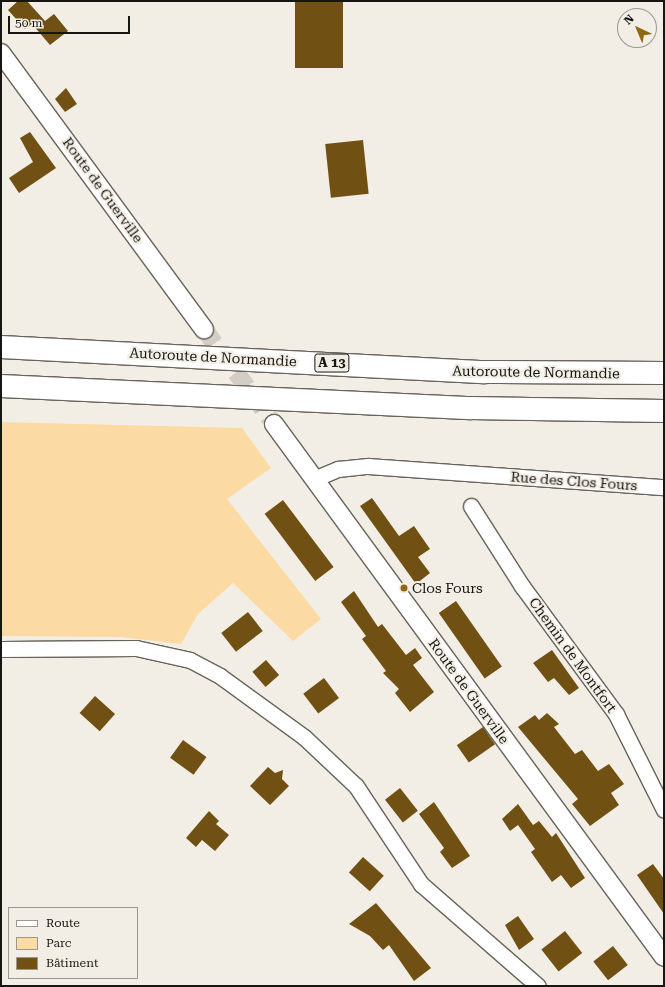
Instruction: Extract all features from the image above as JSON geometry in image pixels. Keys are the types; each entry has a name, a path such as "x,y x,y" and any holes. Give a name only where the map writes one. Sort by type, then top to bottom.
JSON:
{"highway":[{"name":"Autoroute de Normandie","path":"1,347 484,372 664,373"},
{"path":"1,386 471,408 664,411"}],"street":[{"name":"Route de Guerville","path":"1,52 204,329"},
{"name":"Route de Guerville","path":"274,424 664,957"},
{"name":"Rue des Clos Fours","path":"314,479 338,469 361,466 664,487"},
{"name":"Chemin de Montfort","path":"471,506 522,586 616,714 664,810"},
{"path":"1,648 136,648 190,660 250,696 304,737 356,786 421,884 538,986"}],"green space":[{"path":"1,422 242,428 271,468 227,499 321,619 293,641 233,583 198,614 181,644 120,637 1,636"}],"building":[{"path":"18,1 27,1 45,21 54,14 68,31 50,45 32,24 25,29 8,10"},
{"path":"295,1 343,1 343,68 295,68"},
{"path":"66,88 77,104 65,112 55,99"},
{"path":"30,132 56,168 19,193 9,178 33,162 20,138"},
{"path":"363,140 369,194 331,198 325,144"},
{"path":"372,498 399,536 414,526 430,549 418,557 430,573 416,584 360,506"},
{"path":"283,500 334,567 315,581 265,514"},
{"path":"354,591 378,627 382,624 406,655 415,648 422,658 413,665 434,692 410,712 395,693 399,689 383,673 386,671 362,639 366,636 341,602"},
{"path":"456,601 502,667 485,679 439,613"},
{"path":"248,612 263,631 236,652 221,633"},
{"path":"552,650 579,688 569,695 554,678 548,682 533,663"},
{"path":"266,660 279,675 266,687 252,672"},
{"path":"324,678 339,698 318,714 303,694"},
{"path":"95,696 115,714 100,731 80,713"},
{"path":"547,713 559,724 554,727 575,754 582,750 598,771 609,764 624,784 611,793 619,805 590,826 572,804 578,799 518,727 535,715 539,720"},
{"path":"483,727 495,744 469,763 457,745"},
{"path":"183,740 206,757 194,775 170,758"},
{"path":"268,767 275,773 283,770 282,779 289,786 270,805 250,786"},
{"path":"400,788 418,811 403,823 385,800"},
{"path":"434,802 470,856 452,868 440,852 444,848 419,814"},
{"path":"518,804 533,825 539,821 552,837 556,833 585,878 571,888 561,875 552,882 531,852 535,849 518,825 510,831 502,819"},
{"path":"209,811 219,821 216,824 229,835 215,851 202,840 196,847 186,838"},
{"path":"363,857 384,876 370,891 349,873"},
{"path":"653,864 664,879 664,914 637,875"},
{"path":"376,903 431,968 414,981 389,945 383,950 370,936 349,924"},
{"path":"518,916 534,939 519,950 505,925"},
{"path":"565,931 582,953 559,972 541,949"},
{"path":"613,946 628,965 608,980 593,961"}],"tunnel":[{"path":"204,329 274,424"}],"place":[{"name":"Clos Fours","path":"404,588"}]}
